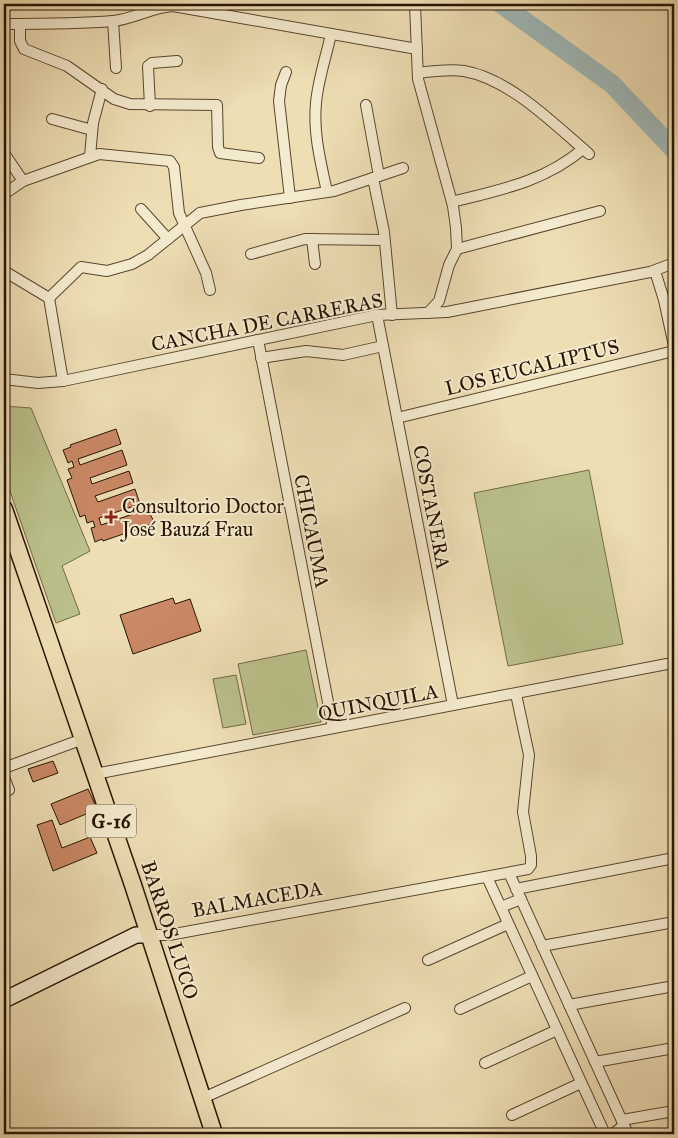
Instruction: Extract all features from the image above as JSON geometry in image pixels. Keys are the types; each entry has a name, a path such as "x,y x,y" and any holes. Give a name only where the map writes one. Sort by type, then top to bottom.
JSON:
{"main road":[{"name":"BARROS LUCO","path":"4,509 95,774 214,1134"}],"street":[{"path":"415,4 418,73 452,202 457,249 449,265 439,301 428,314"},
{"path":"4,24 114,21 173,6 417,49"},
{"path":"114,21 116,68"},
{"path":"20,24 20,40 24,49 68,66 114,99 130,104 150,106 218,106 218,146 220,153 259,158"},
{"path":"327,192 317,145 316,115 318,89 331,34"},
{"path":"150,106 148,65 177,61"},
{"path":"418,73 443,70 463,71 501,84 551,121 586,152 534,180 452,202"},
{"path":"286,72 281,84 279,101 290,198"},
{"path":"90,156 92,130 102,89"},
{"path":"366,105 392,315"},
{"path":"52,119 92,130"},
{"path":"4,153 23,181"},
{"path":"4,194 23,181 90,156 110,154 173,163 177,206 183,227 206,274 210,290"},
{"path":"49,298 81,267 100,271 114,270 148,255 183,227 192,217 200,213 327,192 402,168"},
{"path":"141,209 168,239"},
{"path":"457,249 600,211"},
{"path":"251,254 293,241 312,239 384,240"},
{"path":"312,239 315,264"},
{"name":"CANCHA DE CARRERAS","path":"4,379 38,383 63,381 377,315 428,314 459,310 654,271 674,263"},
{"path":"4,270 49,298 63,381"},
{"path":"654,271 664,300 674,346"},
{"name":"COSTANERA","path":"377,315 453,705"},
{"name":"CHICAUMA","path":"258,340 333,728"},
{"path":"262,358 306,350 343,354 383,346"},
{"name":"LOS EUCALIPTUS","path":"397,418 674,351"},
{"name":"QUINQUILA","path":"95,774 667,664"},
{"name":"BALMACEDA","path":"4,1000 136,935 170,935 509,873 529,867 531,856 523,804 528,777 528,755 516,694"},
{"path":"4,768 83,739"},
{"path":"4,777 9,790"},
{"path":"516,889 674,858"},
{"path":"509,873 625,1126"},
{"path":"487,877 604,1134"},
{"path":"501,908 521,899"},
{"path":"542,946 674,922"},
{"path":"428,960 508,924"},
{"path":"460,1009 532,976"},
{"path":"569,1005 674,986"},
{"path":"203,1098 405,1008"},
{"path":"485,1063 556,1030"},
{"path":"595,1062 674,1048"},
{"path":"512,1116 581,1083"},
{"path":"613,1134 625,1126 674,1111"}],"green space":[{"path":"4,406 31,408 90,551 62,566 80,614 56,623 4,474"},
{"path":"589,470 623,644 508,666 474,493"},
{"path":"306,650 321,722 253,735 238,664"},
{"path":"236,675 246,724 223,728 213,679"}],"building":[{"path":"116,429 121,444 78,459 80,465 122,450 127,465 90,478 92,484 129,471 133,483 95,496 98,502 135,489 140,504 99,518 101,525 147,509 155,523 95,542 91,528 95,527 93,521 87,523 85,515 80,517 67,480 72,478 68,469 74,467 72,461 68,463 63,450 71,447 70,445"},
{"path":"173,598 175,604 190,599 201,631 133,654 120,615"},
{"path":"53,761 58,773 33,782 28,769"},
{"path":"88,789 100,815 88,820 86,814 60,825 51,804"},
{"path":"52,820 62,848 90,837 97,853 53,871 37,825"}],"waterway":[{"path":"501,4 612,84 674,150"}],"place":[{"name":"Consultorio Doctor José Bauzá Frau","path":"111,517"}]}
